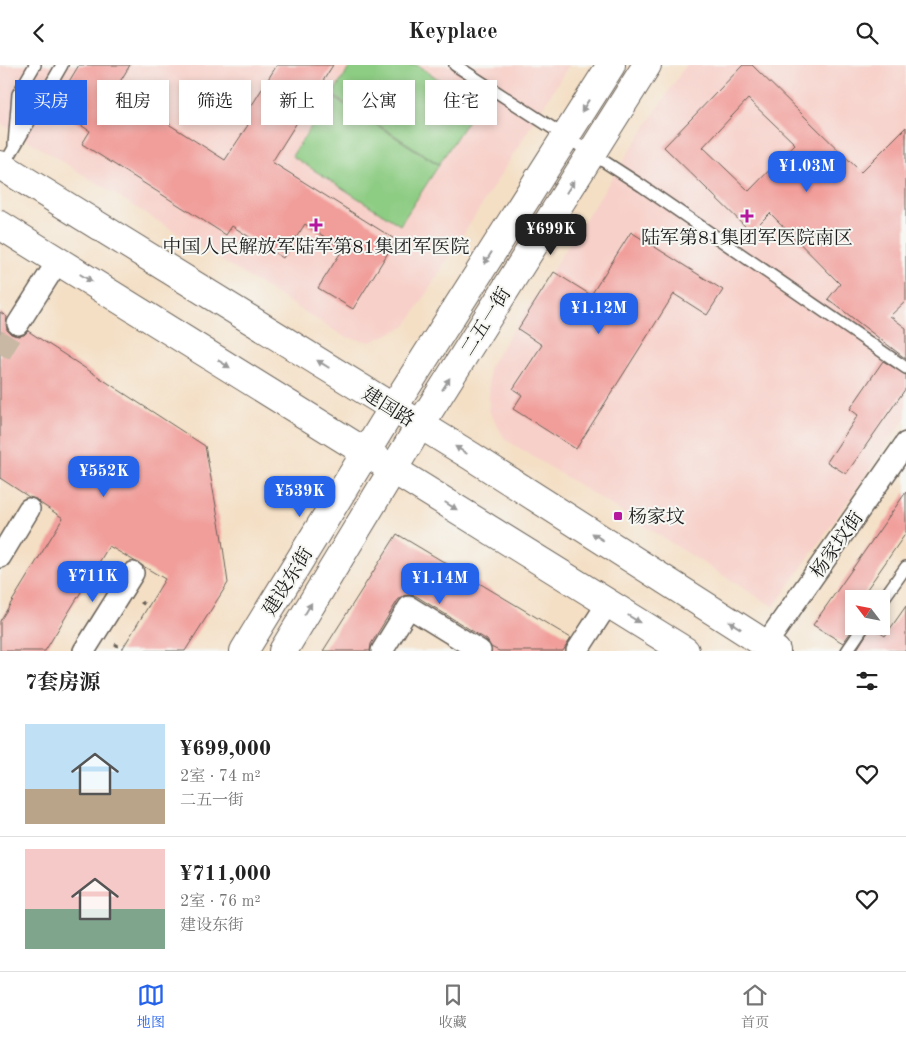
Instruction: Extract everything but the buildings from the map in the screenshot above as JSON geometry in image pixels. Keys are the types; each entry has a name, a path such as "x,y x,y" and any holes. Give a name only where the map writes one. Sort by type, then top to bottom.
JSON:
{"main road":[{"name":"二五一街","path":"393,408 611,65"},
{"name":"二五一街","path":"420,425 647,65"},
{"name":"建国路","path":"6,160 771,648"},
{"path":"0,225 685,651"},
{"name":"建设东街","path":"244,651 393,408"},
{"name":"建设东街","path":"283,651 420,425"}],"street":[{"path":"18,324 58,261"},
{"name":"杨家坟街","path":"771,648 906,443"},
{"path":"0,557 30,509"},
{"path":"84,651 133,573"},
{"path":"577,651 608,603"},
{"path":"382,651 410,607 480,651"}],"lane":[{"path":"6,160 18,94 35,65"},
{"path":"6,160 62,65"},
{"path":"455,65 592,152 906,368"},
{"path":"890,590 906,567"},
{"path":"847,651 858,635"}],"shaded area":[{"name":"中国人民解放军陆军第81集团军医院","path":"0,65 569,65 406,326 371,342 345,337 0,123"},
{"name":"陆军第81集团军医院南区","path":"686,65 906,65 906,418 774,607 505,439 489,410 489,367"}],"green space":[{"path":"351,65 417,65 440,80 425,80 425,125 465,125 439,164 379,125 415,125 415,80 343,80 343,102 333,96"},
{"path":"333,97 343,104 343,125 376,125 439,165 400,225 292,156 312,125 333,125"}],"tunnel":[{"path":"0,354 18,324"}],"place":[{"name":"陆军第81集团军医院南区","path":"747,216"},
{"name":"中国人民解放军陆军第81集团军医院","path":"316,225"},
{"name":"杨家坟","path":"618,516"}]}
